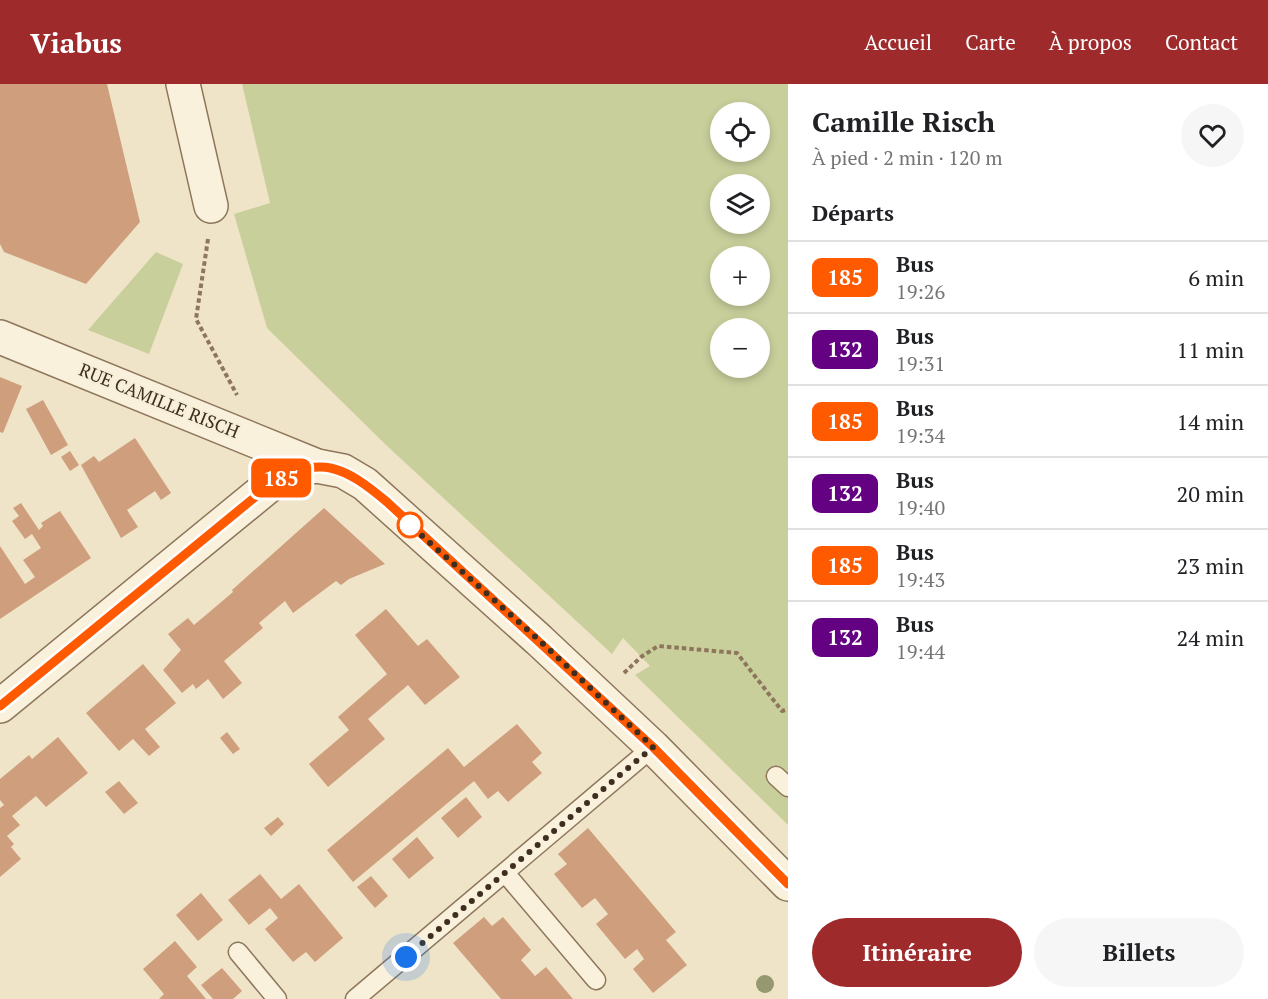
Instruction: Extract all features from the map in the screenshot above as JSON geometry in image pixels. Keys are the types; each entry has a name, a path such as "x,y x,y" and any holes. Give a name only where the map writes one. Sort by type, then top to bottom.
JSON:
{"street":[{"path":"183,84 211,206"},
{"name":"RUE CAMILLE RISCH","path":"0,337 241,433 317,466 343,471 380,496 653,747 788,884"},
{"path":"0,706 271,484 293,470 317,466"}],"lane":[{"path":"355,999 506,874 653,747"},
{"path":"506,874 596,980"},
{"path":"238,952 277,999"}],"path":[{"path":"211,206 196,319 249,418 241,433"},
{"path":"599,697 641,657 658,646 736,653 782,711 788,709"}],"green space":[{"path":"242,84 788,84 788,825 635,675 650,666 623,638 612,654 385,444 267,328 234,214 270,203"},
{"path":"156,252 183,264 149,354 88,330"}],"building":[{"path":"0,84 107,84 140,222 86,284 4,252 0,244"},
{"path":"0,377 22,386 3,433 0,432"},
{"path":"43,400 68,445 51,455 26,409"},
{"path":"135,438 171,493 161,500 155,491 127,510 138,527 121,538 81,465 94,456 99,462"},
{"path":"70,451 79,465 70,471 61,457"},
{"path":"21,503 39,530 43,526 41,523 60,511 91,558 0,619 0,546 25,584 35,577 23,560 41,548 32,534 25,539 12,521 19,516 13,508"},
{"path":"324,508 385,564 349,579 341,585 336,581 293,613 285,601 259,623 263,628 224,661 242,683 223,699 208,679 196,689 193,684 182,693 163,670 181,650 168,634 188,618 194,625"},
{"path":"386,609 418,646 427,639 460,677 425,705 408,685 368,719 385,739 328,787 309,764 349,730 338,717 387,674 355,635"},
{"path":"143,664 176,703 145,729 160,747 149,756 133,739 119,751 86,713"},
{"path":"517,724 542,753 532,762 542,773 508,802 498,791 488,799 474,781 353,882 327,850 448,748 464,767"},
{"path":"227,732 240,749 233,754 220,738"},
{"path":"58,737 88,773 46,807 36,796 12,816 20,825 7,836 14,844 11,847 21,859 0,877 0,808 4,805 0,800 0,779 29,755 32,759"},
{"path":"119,781 138,803 124,814 105,792"},
{"path":"466,797 482,817 458,838 441,818"},
{"path":"278,817 284,824 271,836 264,828"},
{"path":"588,828 676,932 666,940 687,965 653,993 633,969 644,959 637,949 625,959 596,924 608,914 595,898 582,908 554,874 567,864 558,854"},
{"path":"417,837 434,858 409,879 392,859"},
{"path":"260,874 281,899 299,884 343,938 315,962 306,952 293,962 265,929 278,918 270,908 249,925 228,900"},
{"path":"371,876 388,896 375,908 357,887"},
{"path":"201,893 223,920 198,941 176,915"},
{"path":"484,917 492,926 503,917 531,950 521,960 535,976 546,967 573,999 501,999 453,943"},
{"path":"175,941 197,967 187,976 206,999 159,999 164,994 143,969"},
{"path":"222,968 242,991 233,999 213,999 201,985"}],"bus line":[{"name":"185","path":"0,706 271,484 293,470 317,466 343,471 365,484 387,502 539,640 653,747 788,884"}],"route":[{"path":"406,957 653,747 539,640 410,525"}]}
